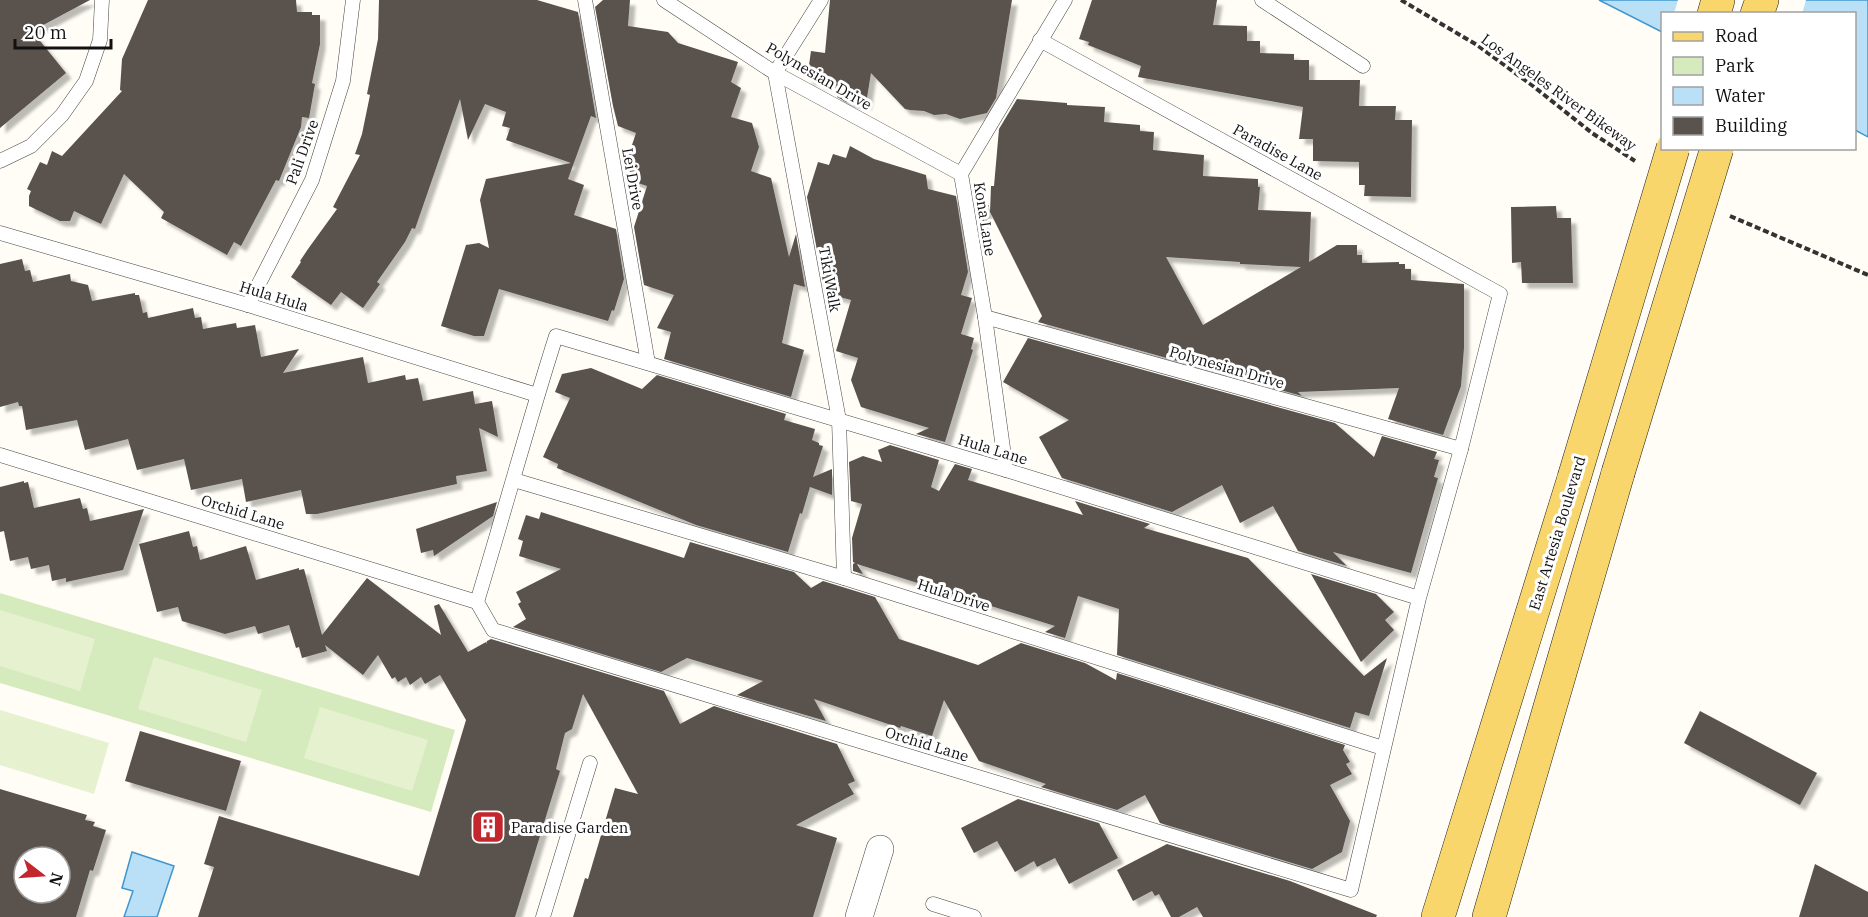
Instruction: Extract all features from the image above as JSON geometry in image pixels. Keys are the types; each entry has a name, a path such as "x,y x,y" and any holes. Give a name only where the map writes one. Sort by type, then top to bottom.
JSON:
{"main road":[{"name":"East Artesia Boulevard","path":"1438,917 1672,150"},
{"path":"1489,917 1618,473 1716,150"}],"street":[{"path":"859,917 880,849"}],"lane":[{"path":"0,161 31,146 62,115 86,81 100,40 102,0"},
{"name":"Pali Drive","path":"248,305 312,180 343,81 354,0"},
{"name":"Lei Drive","path":"585,0 648,363"},
{"name":"Polynesian Drive","path":"664,0 775,73 961,174"},
{"path":"775,73 821,0"},
{"name":"Kona Lane","path":"1006,470 985,317 961,174 1065,0"},
{"path":"1262,0 1363,66"},
{"name":"Paradise Lane","path":"1040,40 1500,294 1461,449"},
{"name":"Tiki Walk","path":"775,73 839,420 844,578"},
{"name":"Hula Hula","path":"0,233 248,305 537,394"},
{"name":"Polynesian Drive","path":"985,317 1461,449"},
{"name":"Hula Lane","path":"537,394 556,336 1006,470 1419,598"},
{"path":"477,602 537,394"},
{"path":"1383,748 1419,598 1461,449"},
{"name":"Orchid Lane","path":"0,455 477,602 493,630 1351,890 1383,748"},
{"name":"Hula Drive","path":"514,480 844,578 1383,748"},
{"path":"543,917 590,763"},
{"path":"933,904 974,917"}],"path":[{"name":"Los Angeles River Bikeway","path":"1401,0 1477,45 1592,133 1637,162"},
{"path":"1728,215 1868,275"}],"green space":[{"path":"0,593 455,730 431,812 0,683"},
{"path":"0,610 95,639 80,691 0,666"},
{"path":"154,657 262,690 246,742 138,709"},
{"path":"320,707 428,740 412,791 304,758"},
{"path":"0,710 109,743 94,794 0,765"}],"water":[{"path":"1599,0 1868,0 1868,137 1856,131 1856,12 1661,12 1661,31"},
{"path":"132,852 174,866 157,917 124,917 133,891 122,888"}],"pier":[{"path":"1678,0 1806,0 1803,12 1674,12"}],"building":[{"path":"0,0 90,0 32,31 66,73 0,128"},
{"path":"148,0 296,0 297,12 312,12 312,15 320,15 320,44 312,83 315,84 309,118 302,117 301,127 279,181 276,180 241,246 234,242 227,255 161,218 164,212 124,174 101,224 74,211 70,221 60,221 29,206 31,191 27,189 40,162 47,165 52,151 62,156 122,91 120,90 122,59"},
{"path":"379,0 537,0 578,12 596,118 591,116 568,179 584,185 574,215 616,229 624,279 614,311 612,310 608,321 499,289 484,336 474,336 441,326 466,245 479,243 489,248 480,200 486,179 571,163 506,140 510,128 502,126 506,112 485,104 468,140 460,99 415,229 412,228 377,282 380,284 363,308 341,292 331,305 291,277 337,209 333,207 360,155 355,154 362,134 370,95 367,94 378,39"},
{"path":"603,0 630,0 628,26 668,32 678,43 738,62 731,82 741,88 731,117 752,123 759,147 751,171 771,178 789,257 796,234 805,287 794,284 782,343 804,350 791,397 664,359 671,332 657,328 674,295 644,285 634,227 647,186 632,181 627,160 636,133 618,126 613,106 595,7"},
{"path":"830,0 1012,0 996,98 987,113 960,119 946,114 934,115 924,111 905,109 871,73 866,104 846,102 837,97 839,86 807,79 811,51 825,53"},
{"path":"1092,0 1217,0 1213,25 1247,26 1247,41 1260,41 1260,53 1294,54 1294,60 1309,60 1309,80 1360,80 1359,106 1396,106 1395,120 1412,120 1411,197 1364,196 1365,185 1359,185 1359,162 1313,161 1313,139 1299,139 1303,107 1138,77 1141,66 1088,45 1089,42 1079,39"},
{"path":"1017,99 1105,107 1104,122 1140,125 1140,131 1154,132 1153,150 1204,155 1203,176 1258,179 1258,187 1260,187 1258,210 1311,212 1309,262 1337,245 1357,245 1357,255 1362,255 1362,263 1399,262 1399,264 1405,264 1405,269 1411,269 1411,280 1464,284 1464,348 1461,386 1443,435 1388,419 1399,388 1298,392 1302,396 1038,322 1042,316 990,212 991,186 994,186 999,129","holes":["1166,257 1240,262 1240,264 1301,267 1203,325"]},
{"path":"850,146 874,159 926,175 928,189 956,196 968,272 961,295 972,298 961,334 974,338 971,349 973,350 945,442 916,434 929,428 861,407 851,380 858,358 836,351 851,300 825,293 807,197 818,162 829,165 833,154 846,158"},
{"path":"975,202 989,205 980,233"},
{"path":"1556,206 1557,218 1571,218 1573,283 1522,283 1521,262 1512,263 1511,207"},
{"path":"22,259 25,271 30,270 33,282 70,274 71,281 88,285 92,301 135,293 139,295 143,313 147,312 148,318 193,308 195,318 201,317 203,329 236,323 237,328 255,325 261,357 299,349 283,373 363,357 368,383 405,375 406,380 418,378 423,401 473,391 475,404 492,401 498,437 479,428 487,471 456,476 457,484 317,514 306,514 301,490 246,502 242,479 191,490 184,459 137,470 128,439 85,450 77,420 26,430 22,406 19,406 18,402 0,407 0,264"},
{"path":"1028,338 1335,423 1374,457 1382,436 1437,452 1434,459 1439,460 1434,477 1438,478 1411,573 1333,552 1347,566 1298,551 1273,506 1240,523 1222,485 1172,512 1062,478 1039,437 1069,420 1003,382"},
{"path":"591,368 642,389 657,375 786,414 784,420 815,429 812,440 823,446 813,477 832,469 832,495 810,487 788,552 696,525 557,468 558,464 543,457 570,398 555,392 562,374"},
{"path":"971,437 980,441 977,452 964,448"},
{"path":"890,445 939,460 931,487 939,491 955,464 972,469 968,480 1083,515 1075,501 1150,524 1144,528 1248,558 1364,676 1387,658 1369,716 1355,712 1350,728 1117,655 1119,609 1078,596 1065,638 1045,632 1055,626 857,564 863,574 853,571 855,563 853,562 852,538 862,504 851,501 849,462 863,456 882,462 878,450"},
{"path":"24,481 24,483 28,482 34,508 80,498 83,509 87,508 90,521 144,509 123,570 66,582 66,578 52,581 49,565 31,569 28,557 10,561 4,531 0,532 0,487"},
{"path":"497,502 493,516 434,556 433,550 421,553 416,529"},
{"path":"541,512 684,558 690,542 794,572 811,588 823,581 875,597 899,639 978,665 1021,643 1085,663 1116,680 1117,673 1345,745 1343,750 1350,762 1346,764 1352,774 1330,785 1350,821 1342,852 1312,869 1160,823 1145,795 1117,810 1041,787 1046,784 979,761 944,700 932,736 901,726 900,728 814,699 826,721 737,695 763,681 687,658 661,672 513,627 526,619 518,604 521,602 516,592 561,569 519,556 523,541 518,539 526,515 539,519"},
{"path":"189,531 193,547 197,546 200,560 246,546 256,580 299,568 299,570 304,569 322,635 367,578 441,635 434,606 439,604 468,652 486,642 486,644 491,639 664,691 680,724 714,706 837,744 855,781 848,784 854,794 796,825 837,838 813,917 573,917 585,878 588,879 615,788 638,794 583,694 572,729 565,733 556,769 560,771 515,917 198,917 214,867 204,864 219,816 419,876 466,720 440,675 425,684 421,677 410,685 406,677 398,682 395,677 392,679 378,655 363,675 325,645 327,651 302,658 299,647 296,648 289,625 258,634 255,626 225,634 182,621 178,607 157,612 139,544"},
{"path":"1311,574 1376,594 1394,612 1385,620 1394,630 1361,662"},
{"path":"1700,711 1817,773 1800,805 1684,743"},
{"path":"140,731 241,761 226,811 125,781"},
{"path":"0,789 87,815 85,820 95,822 93,826 106,830 93,871 90,870 76,917 0,917"},
{"path":"1018,799 1099,823 1118,858 1069,884 1055,858 1037,867 1034,861 1015,872 997,841 974,853 961,828"},
{"path":"1167,844 1290,881 1377,915 1376,917 1203,917 1197,907 1179,917 1171,917 1159,894 1155,896 1152,891 1133,901 1117,870"},
{"path":"1815,864 1868,892 1868,917 1799,917"}],"place":[{"name":"Paradise Garden","path":"488,827"}]}
